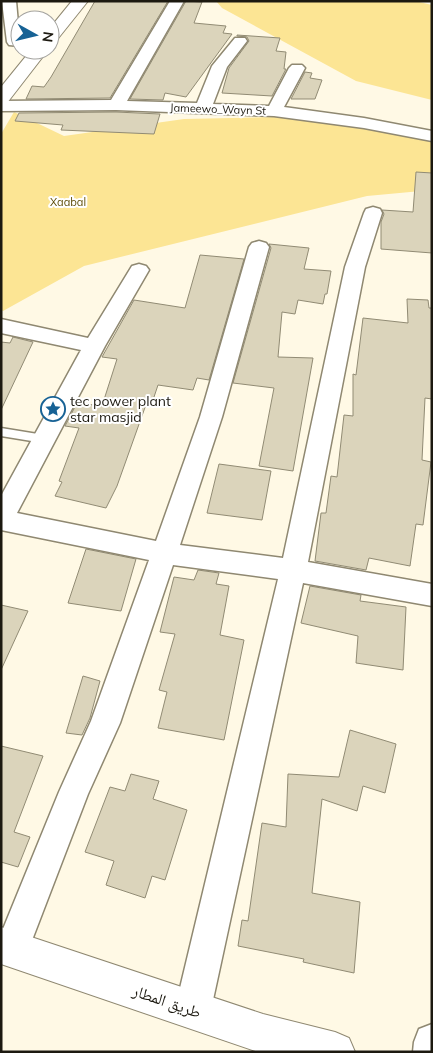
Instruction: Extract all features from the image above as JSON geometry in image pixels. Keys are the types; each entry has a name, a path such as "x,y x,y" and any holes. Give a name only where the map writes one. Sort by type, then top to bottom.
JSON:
{"street":[{"path":"9,1 10,15"},
{"path":"60,26 80,1"},
{"path":"116,105 177,1"},
{"path":"203,108 220,66 240,40"},
{"path":"1,99 32,60"},
{"path":"274,111 297,68"},
{"name":"Jameewo_Wayn St","path":"1,106 116,105 274,111 364,122 432,136"},
{"path":"193,1008 293,570 355,267 373,213"},
{"path":"7,947 105,723 211,417 259,247"},
{"path":"140,270 94,346 3,513 164,553 293,570 432,595"},
{"path":"1,326 94,346"},
{"name":"طريق المطار","path":"7,947 193,1008 261,1043 334,1052"},
{"path":"431,1052 432,1042"}],"lane":[{"path":"1,432 44,438"}],"green space":[{"path":"216,1 415,1 432,5 432,100 356,81 222,8"},
{"name":"Xaabal","path":"14,112 64,136 184,119 319,116 432,137 432,190 367,196 84,266 3,311 1,310 1,134"}],"building":[{"path":"95,1 168,1 110,98 26,99 32,86 44,87"},
{"path":"186,1 202,2 194,23 226,26 223,33 232,34 186,97 165,93 163,100 130,99"},
{"path":"237,35 280,38 276,51 286,52 284,69 286,69 272,96 222,93 229,68 249,41 247,37"},
{"path":"305,72 312,73 310,78 322,80 315,99 291,99"},
{"path":"116,112 160,114 154,134 61,130 63,125 15,121 19,113"},
{"path":"416,172 432,173 432,253 381,249 381,222 384,214 382,210 413,212"},
{"path":"269,244 309,248 304,269 331,271 327,294 325,294 323,304 298,300 295,314 282,312 278,357 313,358 293,471 259,466 274,388 233,383 271,248"},
{"path":"200,255 244,259 209,380 197,378 193,390 158,385 153,400 148,399 117,486 106,508 55,496 62,482 59,481 79,428 65,426 77,403 102,406 117,359 102,357 134,300 185,308"},
{"path":"407,299 428,300 429,308 432,308 432,399 425,398 422,460 431,462 423,525 416,524 410,566 369,558 366,570 315,561 321,513 326,513 331,476 337,477 344,415 353,416 353,374 356,375 363,318 408,323"},
{"path":"13,337 33,342 1,410 1,342 10,343"},
{"path":"219,464 271,471 262,520 207,513"},
{"path":"86,549 136,559 121,611 68,603"},
{"path":"198,570 219,573 216,584 229,586 220,635 244,640 224,740 158,728 167,692 159,690 175,634 160,632 174,577 194,580"},
{"path":"310,586 361,595 360,601 406,607 403,670 356,663 358,636 301,623"},
{"path":"1,605 28,611 1,670"},
{"path":"83,676 100,681 90,718 82,735 66,733"},
{"path":"350,730 396,744 385,793 363,786 357,811 322,799 312,893 360,902 354,973 303,962 304,959 238,946 242,920 248,921 262,823 286,827 288,774 339,777"},
{"path":"1,746 43,756 14,832 30,837 18,867 1,862"},
{"path":"131,774 159,781 153,799 187,810 165,880 152,876 145,898 106,885 114,861 85,852 110,787 125,791"}],"place":[{"name":"tec power plant star masjid","path":"53,409"}]}
